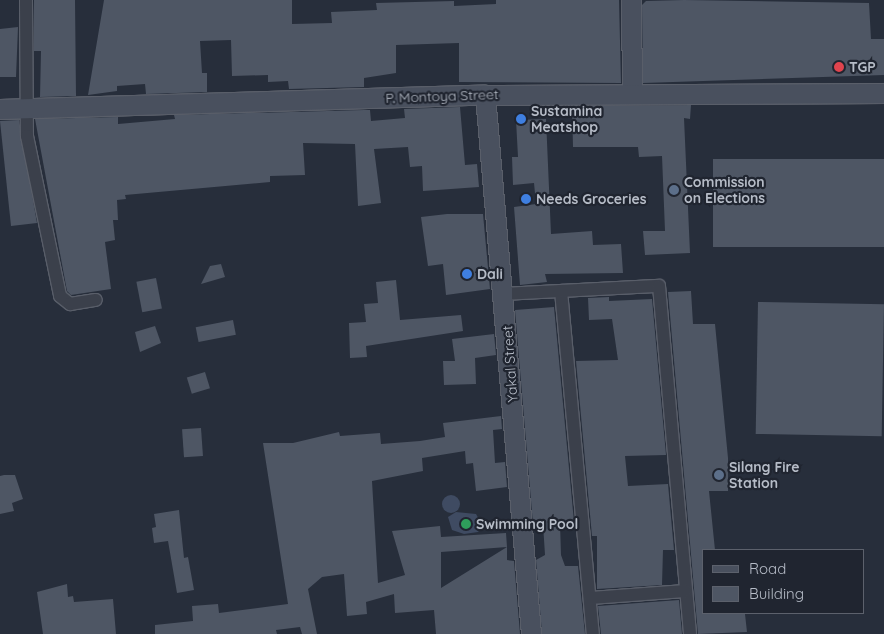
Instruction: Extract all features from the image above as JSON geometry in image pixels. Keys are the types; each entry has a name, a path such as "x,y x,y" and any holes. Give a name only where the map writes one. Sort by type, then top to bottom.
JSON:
{"street":[{"path":"26,0 25,109 30,157 60,296 70,304 96,300"},
{"path":"631,0 632,93"},
{"name":"P. Montoya Street","path":"0,110 485,95 884,93"},
{"name":"Yakal Street","path":"485,95 504,294 531,634"},
{"path":"504,294 659,286 690,634"},
{"path":"560,291 593,634"},
{"path":"590,598 686,591"}],"water":[{"name":"Swimming Pool","path":"451,495 457,498 460,504 457,510 451,513 445,510 442,504 445,498"},
{"name":"Swimming Pool","path":"456,512 476,514 483,527 478,532 464,534 452,530 448,517"}],"building":[{"path":"34,0 75,0 76,96 40,97 41,51 34,51"},
{"path":"104,0 292,0 292,24 332,23 331,12 377,10 376,3 454,1 454,6 496,4 496,0 619,0 621,83 459,82 459,43 396,45 396,73 364,78 364,87 289,89 288,81 268,82 268,75 232,76 231,40 200,41 202,73 207,73 207,92 146,94 145,84 117,86 117,91 88,95"},
{"path":"646,1 869,3 871,39 884,39 884,75 643,83 642,5"},
{"path":"18,27 16,77 0,77 0,29"},
{"path":"691,105 690,119 684,118 690,253 645,255 643,231 665,231 662,156 639,157 638,147 573,147 572,106"},
{"path":"460,107 465,165 477,164 479,187 423,191 422,166 410,167 408,147 374,149 381,203 358,206 355,144 303,143 305,175 270,176 270,182 125,195 126,199 117,200 118,220 113,220 115,240 105,242 111,289 71,295 67,291 35,119 118,117 118,124 175,119 174,115 370,110 371,121 405,118 404,109"},
{"path":"546,119 551,234 592,231 593,245 621,244 623,273 545,274 547,282 520,285 514,207 536,204 534,183 513,185 512,157 518,157 516,120"},
{"path":"19,120 37,223 11,226 0,121"},
{"path":"713,159 884,159 884,247 713,247"},
{"path":"447,214 483,214 490,289 446,295 443,264 428,266 421,217"},
{"path":"221,264 225,277 201,284 210,266"},
{"path":"156,278 162,308 142,312 136,282"},
{"path":"396,280 400,320 461,315 463,331 366,346 367,357 350,358 349,323 366,322 364,304 378,303 376,282"},
{"path":"691,291 693,324 715,324 728,458 728,491 709,491 715,549 702,549 702,614 745,614 747,632 698,634 668,292"},
{"path":"609,297 609,301 652,299 666,455 625,456 628,486 668,484 674,550 663,550 662,585 597,589 597,536 592,536 576,361 618,360 612,319 589,320 588,298"},
{"path":"758,302 884,304 882,436 756,434"},
{"path":"554,307 574,522 560,523 561,555 565,566 578,566 585,634 542,634 536,560 545,555 543,524 533,524 515,310"},
{"path":"233,320 236,335 199,342 196,327"},
{"path":"155,326 161,343 140,352 135,332"},
{"path":"494,334 496,355 475,358 476,384 444,385 443,361 455,361 452,339"},
{"path":"205,372 210,388 192,394 187,378"},
{"path":"501,416 502,429 493,430 495,463 505,462 507,487 476,491 473,463 466,464 465,451 422,458 423,471 372,481 378,583 405,575 392,531 440,526 441,537 506,533 507,547 507,560 514,561 520,634 436,634 434,610 395,613 394,594 366,602 367,614 347,616 344,574 322,577 308,589 317,634 302,634 300,627 276,630 277,634 155,634 155,625 193,621 192,606 218,604 219,613 288,604 263,443 293,443 339,432 340,436 380,433 381,444 420,441 445,437 443,423","holes":["507,547 441,588 441,552"]},
{"path":"201,428 203,456 184,457 182,429"},
{"path":"15,475 23,499 12,503 14,511 0,514 0,476"},
{"path":"179,510 184,558 188,557 194,590 177,593 168,541 154,543 152,528 156,527 154,514"},
{"path":"67,584 68,597 73,596 74,602 113,599 116,634 43,634 37,592"},
{"path":"679,600 682,634 601,634 598,606"}],"place":[{"name":"TGP","path":"839,67"},
{"name":"Sustamina Meatshop","path":"521,119"},
{"name":"Commission on Elections","path":"674,190"},
{"name":"Needs Groceries","path":"526,199"},
{"name":"Dali","path":"467,274"},
{"name":"Silang Fire Station","path":"719,475"},
{"name":"Swimming Pool","path":"466,524"}]}
